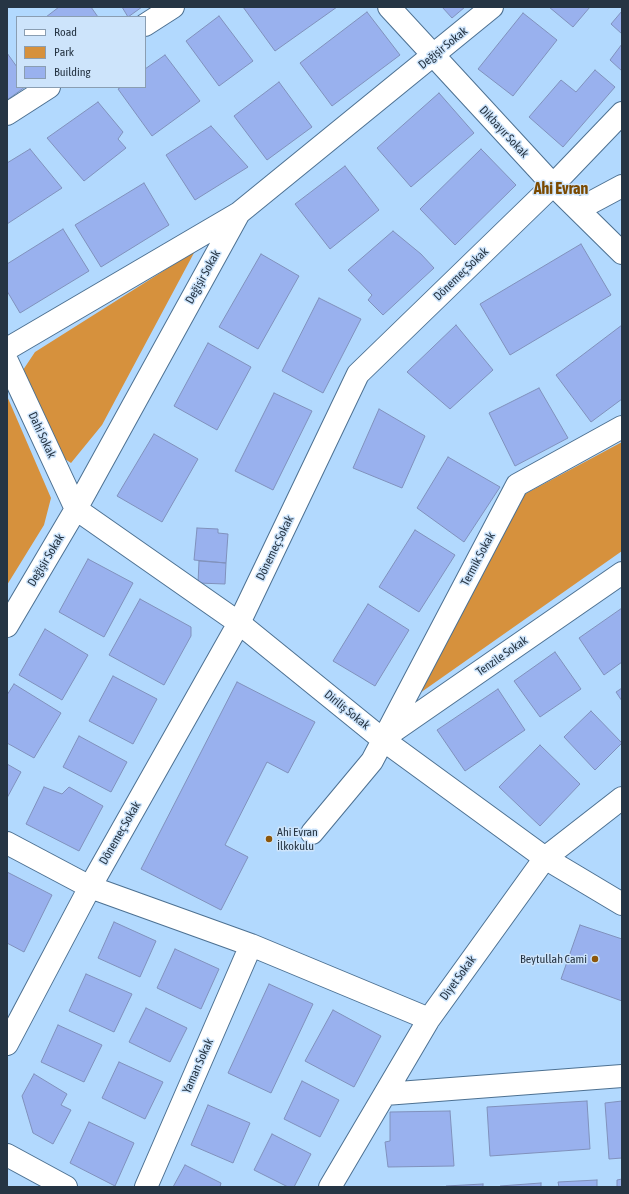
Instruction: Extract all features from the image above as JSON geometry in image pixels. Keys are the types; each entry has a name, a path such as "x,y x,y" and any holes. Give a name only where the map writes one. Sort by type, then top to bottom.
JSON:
{"street":[{"path":"146,24 173,7"},
{"name":"Dikbayır Sokak","path":"389,7 553,185 622,253"},
{"name":"Değişir Sokak","path":"7,626 76,510 238,213 492,7"},
{"path":"7,114 47,88"},
{"name":"Dönemeç Sokak","path":"7,1044 90,887 239,623 358,374 553,185 622,113"},
{"path":"579,209 622,186"},
{"path":"7,349 238,213"},
{"name":"Dahi Sokak","path":"7,361 76,510"},
{"name":"Termik Sokak","path":"312,833 372,761 382,739 517,485 622,427"},
{"name":"Diriliş Sokak","path":"76,510 239,623 382,739 545,858 622,904"},
{"name":"Tenzile Sokak","path":"382,739 622,573"},
{"name":"Diyet Sokak","path":"330,1187 429,1019 545,858 622,798"},
{"path":"7,843 90,887 251,945 429,1019"},
{"name":"Yaman Sokak","path":"146,1187 251,945"},
{"path":"385,1094 622,1076"},
{"path":"7,1155 66,1187"}],"green space":[{"path":"195,251 102,425 71,463 59,455 23,370 35,352"},
{"path":"7,396 51,498 44,525 7,585"},
{"path":"622,442 622,551 420,693 525,494"}],"building":[{"path":"59,7 91,7 97,16 47,16"},
{"path":"122,7 142,7 129,16 127,16"},
{"path":"243,7 337,7 275,51"},
{"path":"442,7 465,7 452,18"},
{"path":"549,7 590,7 573,27"},
{"path":"622,11 622,34 611,24"},
{"path":"367,12 400,55 332,106 300,63"},
{"path":"523,13 557,40 513,96 478,69"},
{"path":"219,16 253,61 219,86 186,41"},
{"path":"622,44 622,71 610,60"},
{"path":"7,53 16,66 16,88 24,88 7,100"},
{"path":"165,55 200,101 152,136 118,89 146,88 146,68"},
{"path":"595,70 615,87 563,147 529,117 561,80 576,92"},
{"path":"279,82 312,127 267,160 234,116"},
{"path":"439,93 474,133 411,187 377,148"},
{"path":"98,102 123,132 118,139 126,148 84,181 47,138"},
{"path":"211,126 248,167 195,200 166,155"},
{"path":"30,149 62,188 7,224 7,163"},
{"path":"481,149 516,185 455,245 420,209"},
{"path":"345,166 379,210 330,249 295,204"},
{"path":"144,183 169,225 101,267 75,225"},
{"path":"63,229 89,271 20,313 7,291 7,264"},
{"path":"393,231 421,254 434,268 383,315 368,300 372,295 348,270"},
{"path":"581,244 611,295 510,355 480,304"},
{"path":"261,254 299,276 258,349 219,327"},
{"path":"319,298 361,319 323,393 282,371"},
{"path":"456,325 493,370 450,409 407,372"},
{"path":"622,325 622,399 591,422 556,375"},
{"path":"208,343 251,367 217,430 174,406"},
{"path":"539,388 568,438 515,466 489,413"},
{"path":"274,393 312,411 273,490 235,471"},
{"path":"379,409 425,436 402,488 353,468"},
{"path":"154,434 198,459 162,522 117,496"},
{"path":"448,457 500,487 464,542 417,508"},
{"path":"197,528 218,529 218,533 228,534 226,563 194,560"},
{"path":"415,530 455,555 419,612 379,587"},
{"path":"88,559 133,583 104,637 59,612"},
{"path":"199,561 226,563 225,584 198,583"},
{"path":"140,599 191,627 191,636 164,685 109,655"},
{"path":"368,604 409,630 375,686 333,661"},
{"path":"622,608 622,662 604,675 579,638"},
{"path":"45,629 88,655 62,700 19,675"},
{"path":"555,652 581,689 540,717 514,681"},
{"path":"113,676 157,699 133,744 89,721"},
{"path":"237,682 315,722 288,773 267,762 225,845 248,857 221,910 141,869"},
{"path":"14,684 61,713 34,758 7,743 7,695"},
{"path":"622,688 622,701 616,692"},
{"path":"498,689 525,730 465,771 437,730"},
{"path":"591,711 622,743 595,770 564,737"},
{"path":"79,736 127,762 111,792 63,767"},
{"path":"540,745 580,784 540,826 499,787"},
{"path":"7,764 21,772 7,798"},
{"path":"44,787 62,794 69,787 103,806 79,851 26,824"},
{"path":"7,872 52,895 24,952 7,943"},
{"path":"114,922 156,941 140,977 98,958"},
{"name":"Beytullah Cami","path":"580,925 622,939 622,1001 561,979"},
{"path":"175,949 219,969 201,1009 157,988"},
{"path":"86,974 132,994 114,1032 69,1011"},
{"path":"269,984 313,1004 271,1093 228,1073"},
{"path":"146,1008 187,1028 170,1062 129,1042"},
{"path":"333,1010 381,1036 354,1087 305,1061"},
{"path":"58,1025 102,1045 84,1082 41,1062"},
{"path":"119,1062 163,1082 145,1119 102,1098"},
{"path":"34,1074 67,1094 61,1105 71,1110 53,1144 33,1133 22,1096"},
{"path":"302,1081 339,1100 320,1137 284,1119"},
{"path":"587,1101 590,1149 490,1156 487,1107"},
{"path":"622,1101 622,1158 609,1159 605,1103"},
{"path":"208,1105 250,1123 233,1163 191,1145"},
{"path":"450,1111 454,1166 388,1167 385,1142 390,1141 390,1112"},
{"path":"89,1122 134,1143 115,1186 70,1163"},
{"path":"272,1134 311,1154 294,1187 288,1187 254,1170"},
{"path":"185,1165 221,1183 220,1187 173,1187"},
{"path":"622,1179 622,1187 617,1187 617,1180"},
{"path":"597,1180 597,1187 559,1187 558,1182"},
{"path":"541,1183 541,1187 500,1187 500,1186"},
{"path":"483,1184 483,1187 446,1187 446,1186"}],"place":[{"name":"Ahi Evran İlkokulu","path":"269,839"},
{"name":"Beytullah Cami","path":"595,959"}],"district":[{"name":"Ahi Evran","path":"561,189"}]}
